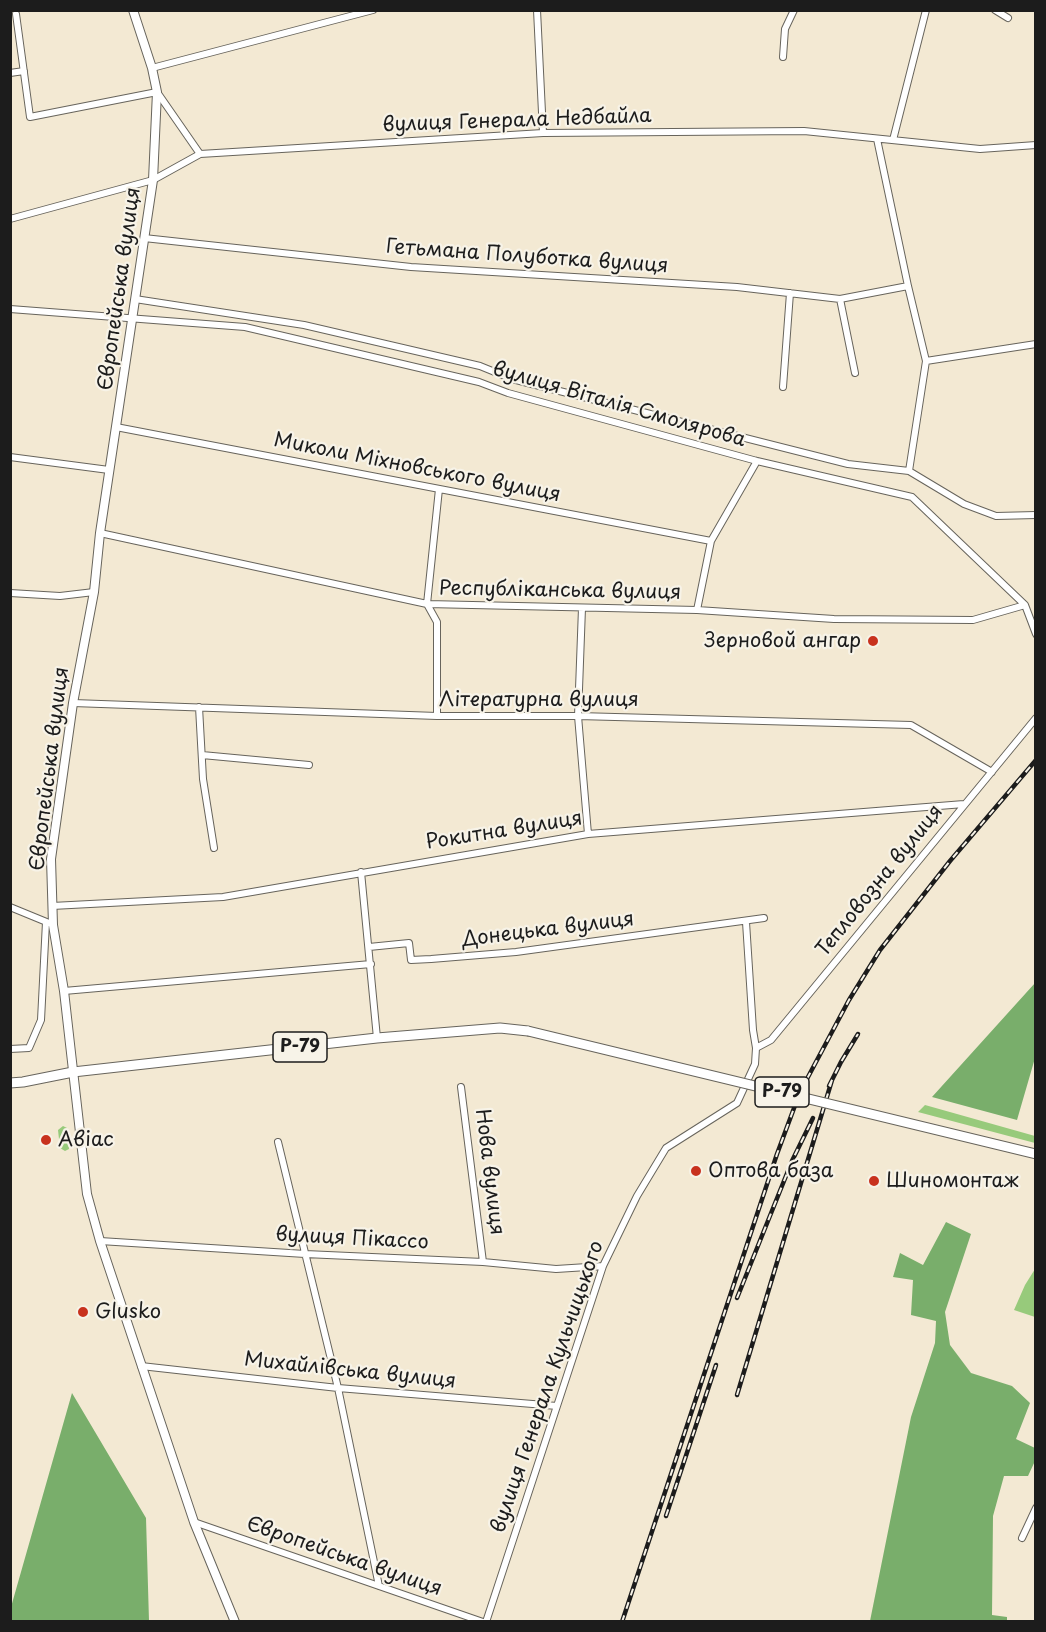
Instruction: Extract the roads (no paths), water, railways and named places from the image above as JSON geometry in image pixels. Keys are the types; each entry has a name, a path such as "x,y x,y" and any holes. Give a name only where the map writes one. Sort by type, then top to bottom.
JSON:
{"main road":[{"name":"Р-79","path":"10,1083 73,1072 377,1038 500,1028 528,1031 1035,1154"}],"street":[{"name":"Європейська вулиця","path":"134,10 152,68 157,93 153,180 100,533 94,592 72,703 51,859 52,906 49,923 64,991 87,1194 100,1241 194,1522 235,1622"},
{"path":"152,68 373,10"},
{"path":"537,10 543,133"},
{"path":"783,57 785,29 794,10"},
{"path":"995,10 1008,18"},
{"path":"893,140 924,11"},
{"path":"16,14 30,117 157,93 200,154"},
{"path":"10,73 24,70"},
{"name":"вулиця Генерала Недбайла","path":"10,219 153,180 200,154 543,133 804,131 980,149 1035,145"},
{"path":"877,138 926,361 909,471"},
{"name":"Гетьмана Полуботка вулиця","path":"144,238 411,267 738,287 840,299 908,286"},
{"path":"783,387 790,293"},
{"name":"вулиця Віталія Смолярова","path":"135,299 304,325 480,366 512,378 848,464 909,471 964,504 996,516 1035,515"},
{"path":"840,299 855,373"},
{"path":"10,309 132,318"},
{"name":"вулиця Віталія Смолярова","path":"132,318 245,327 479,382 508,393 757,460 912,496 1025,605 1035,634"},
{"path":"926,361 1035,344"},
{"name":"Миколи Міхновського вулиця","path":"116,427 711,541"},
{"path":"10,457 109,471"},
{"path":"697,610 711,541 757,460"},
{"path":"437,716 437,622 427,604 439,489"},
{"name":"Республіканська вулиця","path":"100,533 427,604 697,610 834,619 974,620 1025,605"},
{"path":"10,593 60,597 94,592"},
{"path":"582,608 578,716 588,834"},
{"name":"Літературна вулиця","path":"72,703 437,716 578,716 911,725 992,772"},
{"path":"199,707 203,779 214,848"},
{"name":"Тепловозна вулиця","path":"756,1048 771,1040 1035,718"},
{"path":"202,755 309,765"},
{"name":"Рокитна вулиця","path":"52,906 223,897 588,834 964,804"},
{"path":"361,872 377,1038"},
{"path":"10,907 49,923 40,1020 29,1048 10,1049"},
{"name":"Донецька вулиця","path":"369,947 409,943 411,960 431,959 516,952 764,918"},
{"path":"746,922 756,1048"},
{"path":"64,991 371,964"},
{"name":"вулиця Генерала Кульчицького","path":"485,1622 603,1266 637,1196 666,1148 736,1103 754,1064 756,1048"},
{"name":"Нова вулиця","path":"461,1087 483,1262"},
{"path":"278,1143 338,1388 379,1586"},
{"name":"вулиця Пікассо","path":"100,1241 483,1262 556,1269 603,1266"},
{"name":"Михайлівська вулиця","path":"141,1366 338,1388 557,1406"},
{"path":"1022,1538 1035,1508"},
{"name":"Європейська вулиця","path":"194,1522 485,1622"}],"railway":[{"path":"622,1622 777,1154 800,1092 849,1000 880,950 950,861 1036,760"},
{"path":"829,1086 858,1034"},
{"path":"737,1395 832,1080"},
{"path":"737,1298 792,1161 813,1118"},
{"path":"666,1516 716,1365"}],"place":[{"name":"Зерновой ангар","path":"873,641"},
{"name":"Авіас","path":"46,1140"},
{"name":"Оптова база","path":"696,1171"},
{"name":"Шиномонтаж","path":"874,1181"},
{"name":"Glusko","path":"83,1312"}]}
